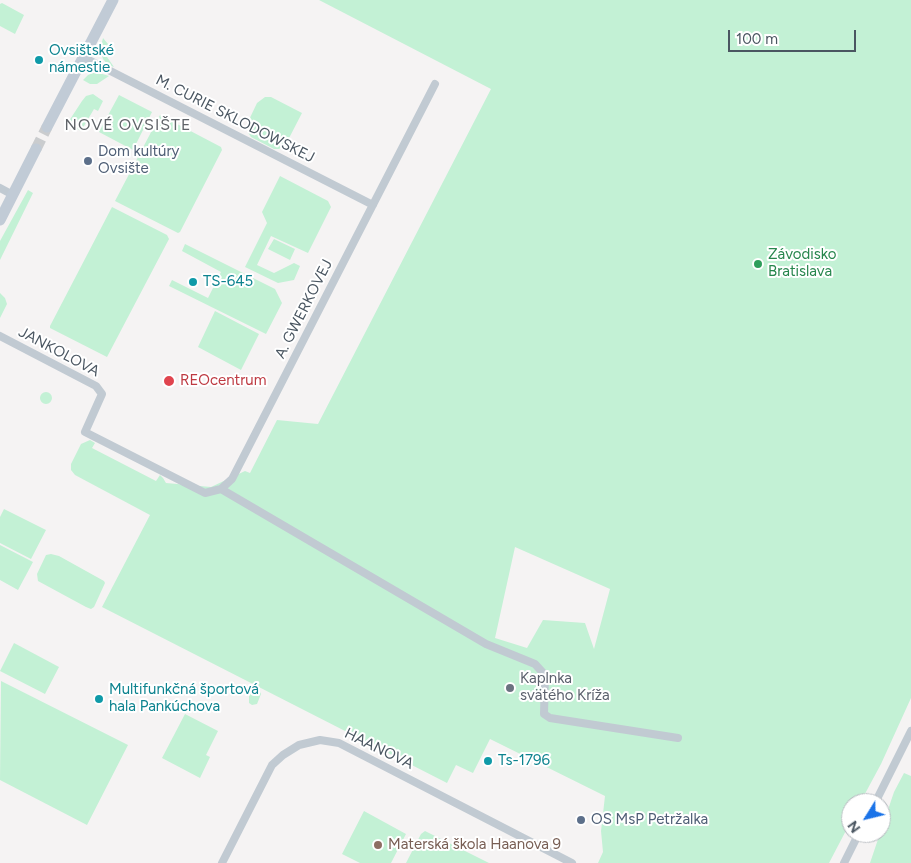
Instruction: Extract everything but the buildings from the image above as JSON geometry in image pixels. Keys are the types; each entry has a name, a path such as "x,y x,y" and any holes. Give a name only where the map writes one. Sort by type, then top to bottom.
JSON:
{"street":[{"path":"47,127 112,0"},
{"name":"M. CURIE SKLODOWSKEJ","path":"83,57 373,205"},
{"name":"A. GWERKOVEJ","path":"221,489 232,479 435,84"},
{"path":"0,220 36,149"},
{"path":"0,188 13,194"},
{"name":"JANKOLOVA","path":"0,336 96,386 102,394 85,432 205,492 221,489"},
{"path":"221,489 486,644 535,664 546,675 544,714 550,718 678,738"},
{"path":"880,793 911,731"},
{"name":"HAANOVA","path":"222,863 272,765 298,745 320,740 339,743 572,863"},
{"path":"844,863 854,843"}],"green space":[{"path":"319,0 911,0 911,698 881,764 865,793 841,793 841,840 829,863 598,863 603,852 601,831 605,796 490,739 473,773 456,765 447,783 102,607 150,515 75,475 71,470 71,464 81,444 90,440 95,443 92,448 156,481 160,475 166,483 211,487 245,471 250,473 277,420 318,424 491,89","holes":["515,547 610,589 594,649 585,623 543,620 527,648 495,638"]},
{"path":"2,3 24,15 15,34 0,26 0,4"},
{"path":"103,38 108,44 107,57 114,67 108,65 103,59 100,50"},
{"path":"96,72 109,76 97,84 90,84 83,80 88,75"},
{"path":"93,94 103,101 98,111 94,109 81,131 67,124 86,96"},
{"path":"119,95 152,112 133,150 99,132"},
{"path":"265,97 271,97 302,113 286,144 279,149 274,149 251,137 247,131 247,124 257,103"},
{"path":"160,115 221,147 222,150 178,233 115,201"},
{"path":"280,176 328,201 331,207 308,253 271,236 257,265 274,273 294,263 300,266 294,280 278,283 245,267 267,223 262,212"},
{"path":"28,190 33,193 0,260 0,241"},
{"path":"112,207 167,235 169,239 107,357 50,328 50,326"},
{"path":"274,239 295,249 290,260 268,249"},
{"path":"185,244 275,289 282,303 266,334 169,286 172,280 208,298 221,272 182,251"},
{"path":"0,293 5,298 7,304 0,318"},
{"path":"215,311 259,334 241,370 198,347"},
{"path":"46,392 52,398 46,404 40,398"},
{"path":"4,509 46,530 31,559 0,543 0,517"},
{"path":"0,545 33,562 18,590 0,580"},
{"path":"46,555 59,556 104,581 105,583 94,607 91,609 86,607 38,581 37,574"},
{"path":"14,643 59,667 45,694 0,671"},
{"path":"1,681 128,745 87,825 0,780"},
{"path":"255,689 259,690 261,694 257,704 252,705 249,703 249,696"},
{"path":"185,714 218,731 206,755 210,757 200,778 162,758"},
{"path":"904,773 911,776 911,863 870,863 877,843 891,843 891,801"},
{"name":"Materská škola Haanova 9","path":"364,811 406,834 391,863 360,863 342,854"},
{"path":"425,831 489,863 406,863 421,834"}],"tunnel":[{"path":"36,149 47,127"}],"place":[{"name":"Ovsištské námestie","path":"39,60"},
{"name":"Dom kultúry Ovsište","path":"88,161"},
{"name":"Závodisko Bratislava","path":"758,264"},
{"name":"TS-645","path":"193,282"},
{"name":"REOcentrum","path":"169,381"},
{"name":"Kaplnka svätého Kríža","path":"510,688"},
{"name":"Multifunkčná športová hala Pankúchova","path":"99,699"},
{"name":"Ts-1796","path":"488,761"},
{"name":"OS MsP Petržalka","path":"581,820"},
{"name":"Materská škola Haanova 9","path":"378,845"}],"district":[{"name":"NOVÉ OVSIŠTE","path":"128,125"}]}
